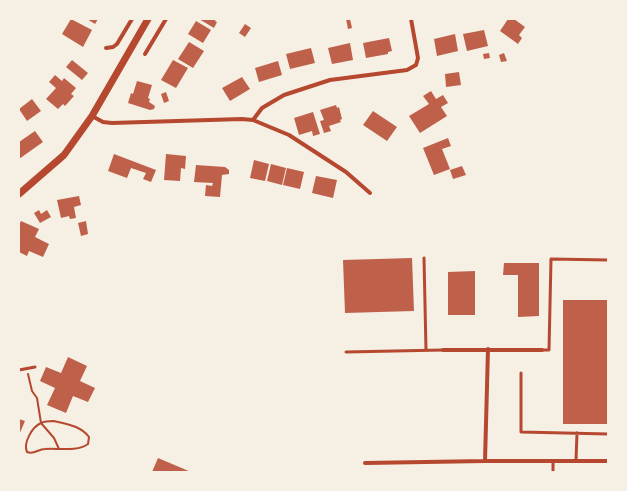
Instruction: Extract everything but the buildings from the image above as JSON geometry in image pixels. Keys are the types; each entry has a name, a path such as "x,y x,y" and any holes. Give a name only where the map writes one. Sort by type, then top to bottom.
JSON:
{"street":[{"path":"106,48 113,47 117,44 132,19"},
{"path":"19,194 64,154 92,116 148,19"},
{"path":"145,54 165,19"},
{"path":"253,120 262,108 284,95 330,80 407,70 416,65 418,58 411,19"},
{"path":"92,116 103,122 112,123 242,119 253,120 289,135 346,172 370,193"},
{"path":"485,461 488,349"},
{"path":"443,350 542,350"},
{"path":"365,463 608,461"}],"lane":[{"path":"424,258 426,350"},
{"path":"542,350 549,350 551,259 608,260"},
{"path":"346,352 443,350"},
{"path":"19,370 35,367"},
{"path":"522,373 521,432 608,434"},
{"path":"576,461 577,433"},
{"path":"552,472 553,461"}],"path":[{"path":"27,368 32,391 37,398 41,423 54,438 59,449"},
{"path":"54,421 79,428 89,437 88,444 84,447 44,449 30,453 27,452 25,448 31,433 41,423 54,421"}]}
